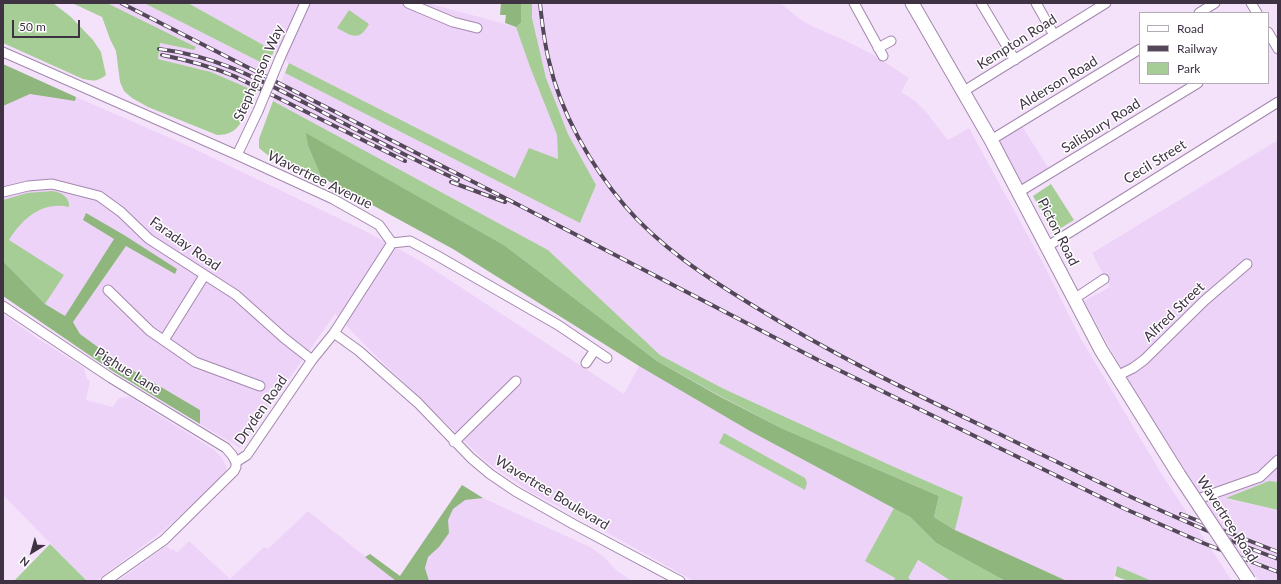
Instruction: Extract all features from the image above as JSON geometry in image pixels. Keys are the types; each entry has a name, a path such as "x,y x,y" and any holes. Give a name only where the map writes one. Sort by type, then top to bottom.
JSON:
{"main road":[{"name":"Picton Road","path":"912,3 991,140 1048,246 1101,350 1178,475"},
{"name":"Wavertree Road","path":"1178,475 1249,581"}],"street":[{"name":"Stephenson Way","path":"237,155 258,111 305,3"},
{"path":"408,3 453,22 477,28"},
{"path":"854,3 880,52 891,41"},
{"path":"981,3 1015,60"},
{"path":"1036,3 1054,35"},
{"name":"Kempton Road","path":"964,92 1054,35 1095,6 1106,3"},
{"path":"1201,12 1215,3"},
{"path":"1251,3 1256,12"},
{"path":"1271,36 1278,49"},
{"name":"Alderson Road","path":"991,140 1139,50"},
{"name":"Wavertree Avenue","path":"3,52 333,199 380,225 392,243"},
{"name":"Salisbury Road","path":"1019,192 1196,84"},
{"name":"Cecil Street","path":"1048,246 1278,102"},
{"name":"Faraday Road","path":"3,192 28,186 52,184 99,196 120,212 149,240 236,295 284,338 312,360"},
{"path":"392,243 410,242 436,254 558,326 607,358"},
{"name":"Dryden Road","path":"106,581 164,540 234,471 236,462 247,455 312,360 334,333 392,243"},
{"name":"Alfred Street","path":"1117,376 1133,368 1144,360 1204,301 1247,264"},
{"path":"164,340 204,276"},
{"path":"1074,299 1104,279"},
{"path":"108,290 150,331 195,362 260,386"},
{"name":"Pighue Lane","path":"3,306 111,378 226,448 236,462"},
{"name":"Wavertree Boulevard","path":"334,333 360,351 418,404 470,458 490,474 515,491 573,524 680,581"},
{"path":"586,363 595,350"},
{"path":"454,442 516,381"},
{"path":"1195,500 1260,478 1278,460"}],"shaded area":[{"path":"106,3 144,3 268,66 257,92 211,72 158,59 160,43 194,50 196,47"},
{"path":"188,3 427,3 516,27 557,135 558,160 515,178 289,63 274,51"},
{"path":"532,3 780,3 801,20 874,55 909,78 901,92 914,100 926,112 948,140 969,128 1045,267 1081,339 1161,473 1232,581 1152,581 1117,566 1113,581 1067,581 955,530 963,497 722,388 660,355 548,250 273,101 285,73 580,223 596,185 568,134 546,78 532,18"},
{"path":"30,94 75,101 76,97 184,144 363,230 419,260 624,394 639,366 750,431 894,508 917,560 951,581 694,581 570,512 530,492 485,461 335,314 240,448 200,424 200,410 117,361 80,334 73,321 45,304 3,261 3,106"},
{"path":"1022,126 1049,169 1022,184 999,142 1000,139"},
{"path":"1278,140 1278,482 1269,481 1227,499 1278,510 1278,581 1259,581 1138,399 1084,301 1110,287 1092,253"},
{"path":"3,314 84,368 87,379 90,381 86,400 113,407 119,398 130,397 213,449 222,458 226,466 226,472 222,477 163,531 96,581 87,581 3,495"},
{"path":"462,485 483,498 590,547 603,556 616,570 632,581 396,581"},
{"path":"308,511 396,581 118,581 166,546 171,550 173,549 177,553 189,541 230,579 264,547 268,549"}],"green space":[{"path":"3,3 53,3 71,17 93,40 101,52 106,75 95,80 83,79 3,43"},
{"path":"72,3 109,4 196,47 194,50 160,43 158,59 211,72 257,92 240,124 231,132 217,135 148,107 132,98 124,91 120,82 116,51 102,17"},
{"path":"144,3 188,3 274,51 268,66"},
{"path":"501,3 521,3 521,23 516,27 505,23 506,15 500,15"},
{"path":"521,3 532,3 532,18 546,78 568,134 596,185 580,223 285,73 289,63 515,178 529,148 558,159 557,135 516,27 521,23"},
{"path":"349,10 369,24 362,33 355,36 337,28"},
{"path":"3,64 76,97 75,101 30,94 3,106"},
{"path":"273,101 548,250 660,355 722,388 963,497 955,530 934,517 939,496 781,428 657,361 504,245 307,134 308,146 321,177 288,166 266,154 259,148 259,139"},
{"path":"306,133 504,245 657,361 719,396 781,428 939,496 934,517 955,530 1067,581 1005,581 936,543 910,517 750,431 639,366 453,249 321,177 308,146"},
{"path":"1051,184 1074,220 1053,233 1033,196"},
{"path":"52,191 64,196 68,200 69,207 50,207 34,213 20,225 9,240 64,275 45,304 3,261 3,200 27,193"},
{"path":"86,213 177,269 175,274 126,246 73,322 80,334 117,361 200,410 200,424 111,370 3,296 3,261 45,304 65,316 114,239 83,220"},
{"path":"724,433 805,478 807,483 805,490 719,443"},
{"path":"1269,481 1278,482 1278,510 1226,498"},
{"path":"462,485 483,498 465,500 453,509 448,520 449,533 439,547 428,557 425,568 429,581 396,581 365,557 370,554 400,576"},
{"path":"894,508 910,517 936,543 1005,581 951,581 918,560 908,578 912,581 894,581 895,578 865,561"},
{"path":"50,544 87,581 14,581"},
{"path":"1117,566 1152,581 1128,581 1115,576"}],"railway":[{"path":"121,3 507,199 818,360 1123,508 1203,543 1278,572"},
{"path":"540,3 542,25 554,80 578,138 600,174 625,206 668,248 701,272 752,305 839,355 1060,464 1204,530 1278,559"},
{"path":"159,49 200,57 237,70 272,86 401,153 458,180"},
{"path":"162,55 216,69 234,76 405,161"},
{"path":"451,182 505,202"},
{"path":"1181,514 1278,552"}]}
